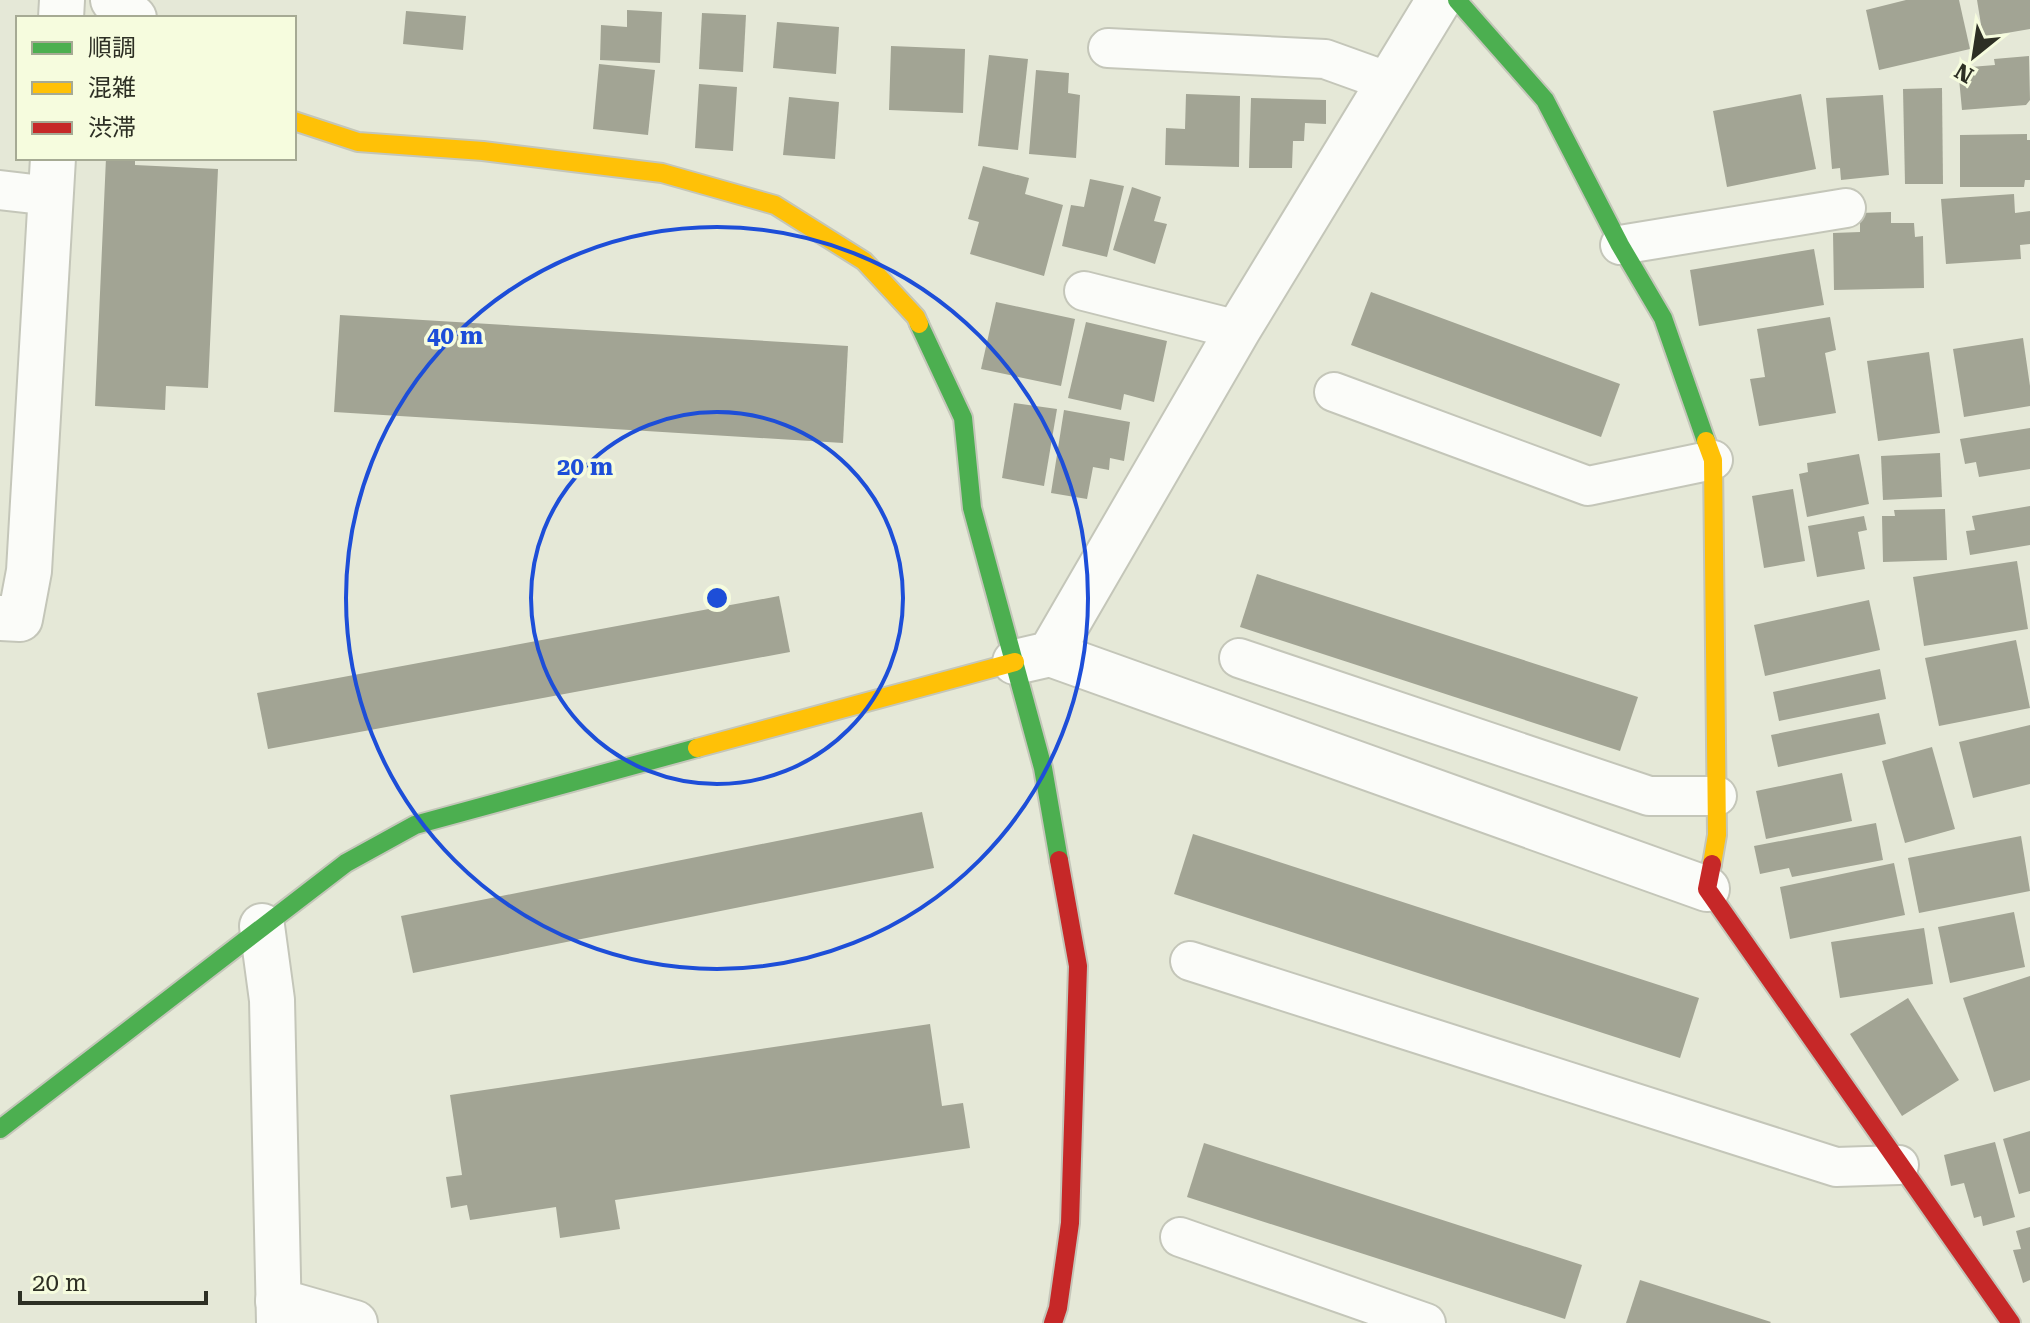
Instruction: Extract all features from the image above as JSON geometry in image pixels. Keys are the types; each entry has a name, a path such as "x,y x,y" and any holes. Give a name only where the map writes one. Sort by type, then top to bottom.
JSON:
{"street":[{"path":"113,0 132,16"},
{"path":"1032,658 1238,330 1439,0"},
{"path":"1457,0 1545,100 1620,245 1663,318 1713,460 1717,835 1707,889"},
{"path":"296,122 358,142 483,151 662,173 775,205 864,261 916,317 963,418 972,508 1032,658 1043,768 1078,966 1070,1223 1058,1308 1053,1323"},
{"path":"0,618 20,619 29,571 52,177"},
{"path":"0,1129 346,863 415,825 1032,658 1707,889 2011,1323"},
{"path":"262,926 272,1000 279,1312 355,1323"}],"lane":[{"path":"1108,48 1325,59 1389,82"},
{"path":"0,190 52,177"},
{"path":"1620,245 1846,208"},
{"path":"1084,291 1238,330"},
{"path":"1334,392 1588,486 1713,460"},
{"path":"1239,658 1649,796 1717,796"},
{"path":"1190,961 1836,1167 1899,1165"},
{"path":"1180,1237 1426,1323"}],"building":[{"path":"1906,0 1959,0 1970,49 1879,70 1866,10"},
{"path":"1977,0 2030,0 2030,29 1983,37"},
{"path":"627,10 662,12 660,63 600,60 601,25 627,27"},
{"path":"406,11 466,16 463,50 403,44"},
{"path":"702,13 746,15 743,72 699,69"},
{"path":"777,22 839,27 836,74 773,68"},
{"path":"891,46 965,49 963,113 889,110"},
{"path":"989,55 1028,59 1018,150 978,146"},
{"path":"2029,56 2030,100 2026,105 1962,110 1958,68 1995,65 1994,59"},
{"path":"599,64 655,70 648,135 593,129"},
{"path":"1036,70 1069,73 1068,93 1080,95 1076,158 1029,154"},
{"path":"699,84 737,87 733,151 695,148"},
{"path":"1942,88 1943,184 1905,184 1903,89"},
{"path":"1186,94 1240,96 1239,167 1165,165 1166,128 1185,129"},
{"path":"1801,94 1816,169 1727,187 1713,111"},
{"path":"1883,95 1889,175 1841,180 1840,168 1832,169 1826,98"},
{"path":"789,97 839,102 835,159 783,155"},
{"path":"1251,98 1326,100 1326,124 1305,123 1304,141 1293,141 1292,168 1249,168"},
{"path":"2027,134 2027,140 2030,140 2030,180 2025,180 2024,187 1960,187 1960,135"},
{"path":"106,160 135,160 135,165 218,169 208,388 166,386 165,410 95,406"},
{"path":"983,166 1029,178 1025,194 1063,205 1044,276 970,254 979,222 968,219"},
{"path":"1090,179 1124,186 1107,257 1062,246 1071,205 1084,207"},
{"path":"1132,187 1161,197 1154,221 1167,224 1155,264 1113,250"},
{"path":"2014,194 2015,213 2030,211 2030,244 2020,245 2021,259 1946,264 1941,199"},
{"path":"1891,212 1891,223 1914,223 1915,237 1923,236 1924,288 1834,290 1833,233 1860,232 1860,213"},
{"path":"1814,249 1824,305 1699,326 1690,270"},
{"path":"1371,292 1620,384 1601,437 1351,345"},
{"path":"996,302 1075,319 1061,386 981,369"},
{"path":"340,315 848,346 843,443 334,412"},
{"path":"1830,317 1836,350 1825,353 1836,413 1759,426 1750,379 1765,377 1757,329"},
{"path":"1086,322 1167,341 1154,402 1124,394 1121,410 1068,398"},
{"path":"2023,338 2030,406 1964,417 1953,349"},
{"path":"1929,352 1940,433 1878,441 1867,361"},
{"path":"1014,403 1057,409 1044,486 1002,478"},
{"path":"1064,410 1130,422 1124,461 1110,458 1109,470 1093,467 1087,499 1051,493"},
{"path":"2030,428 2030,469 1979,477 1976,462 1965,464 1960,439"},
{"path":"1940,453 1942,497 1883,500 1881,456"},
{"path":"1859,454 1869,504 1807,517 1799,474 1808,472 1807,463"},
{"path":"1793,489 1805,561 1764,568 1752,496"},
{"path":"2030,506 2030,545 1970,555 1966,531 1975,530 1972,516"},
{"path":"1945,509 1947,560 1883,562 1882,516 1895,516 1894,510"},
{"path":"1864,516 1867,530 1858,532 1865,569 1817,577 1808,526"},
{"path":"2017,561 2028,629 1924,646 1913,577"},
{"path":"1257,574 1638,697 1620,751 1240,627"},
{"path":"779,596 790,652 268,749 257,693"},
{"path":"1869,600 1880,650 1765,676 1754,625"},
{"path":"2016,640 2030,708 1939,726 1925,658"},
{"path":"1880,669 1886,699 1779,721 1773,692"},
{"path":"1879,713 1886,744 1778,767 1771,735"},
{"path":"2030,725 2030,784 1973,798 1959,742"},
{"path":"1932,747 1955,829 1905,843 1882,761"},
{"path":"1842,773 1852,821 1766,839 1756,791"},
{"path":"922,812 934,868 413,973 401,916"},
{"path":"1876,823 1883,860 1792,877 1789,868 1760,874 1754,846"},
{"path":"1193,834 1699,998 1680,1058 1174,894"},
{"path":"2021,836 2030,891 1919,913 1908,858"},
{"path":"1894,863 1905,915 1790,939 1780,887"},
{"path":"2014,912 2025,967 1950,983 1938,927"},
{"path":"1924,928 1933,984 1840,998 1831,942"},
{"path":"2030,976 2030,1080 1994,1092 1963,998"},
{"path":"1908,998 1959,1080 1902,1116 1850,1034"},
{"path":"930,1024 942,1106 963,1103 970,1148 615,1200 620,1229 560,1238 556,1207 470,1220 467,1205 451,1208 446,1177 462,1175 450,1095"},
{"path":"2030,1131 2030,1191 2019,1194 2003,1139"},
{"path":"1995,1142 2015,1217 1983,1226 1981,1216 1974,1218 1964,1183 1951,1186 1944,1155"},
{"path":"1204,1143 1582,1265 1565,1319 1187,1197"},
{"path":"2030,1227 2030,1280 2023,1283 2013,1250 2021,1249 2016,1231"},
{"path":"1640,1280 1771,1322 1626,1323"}],"traffic: fast":[{"path":"1457,0 1545,100 1620,245 1663,318 1706,441"},
{"path":"919,324 963,418 972,508 1043,768 1059,860"},
{"path":"0,1129 346,863 415,825 697,748"}],"traffic: slow":[{"path":"296,122 358,142 483,151 662,173 775,205 864,261 919,324"},
{"path":"1706,441 1713,460 1717,835 1712,864"},
{"path":"697,748 1015,662"}],"traffic: jam":[{"path":"1053,1323 1058,1308 1070,1223 1078,966 1059,860"},
{"path":"1712,864 1707,889 2011,1323"}]}
